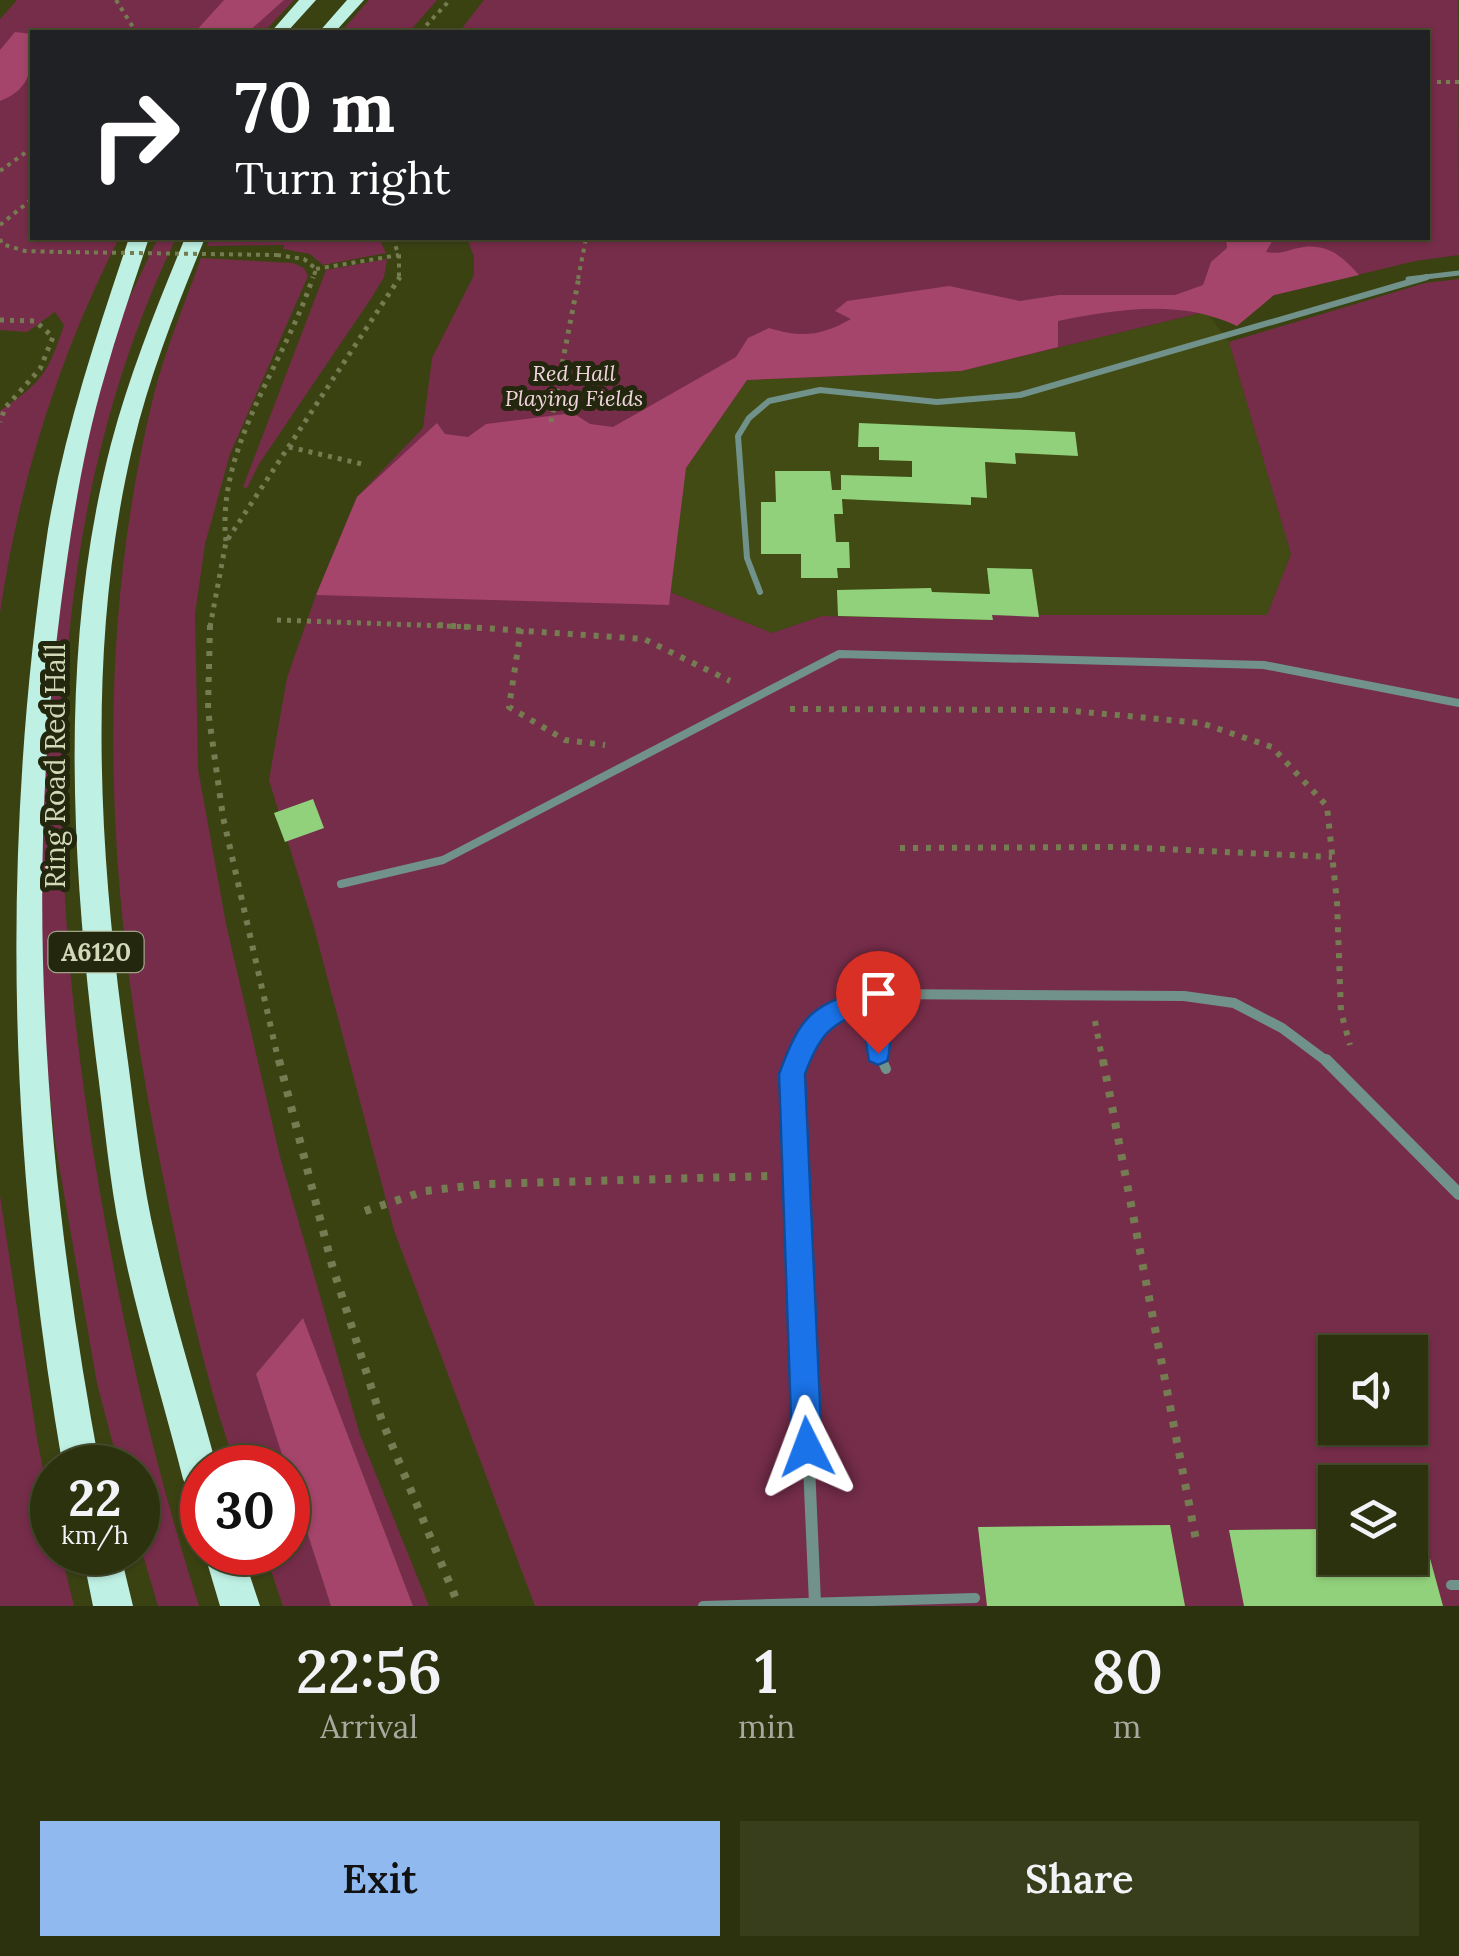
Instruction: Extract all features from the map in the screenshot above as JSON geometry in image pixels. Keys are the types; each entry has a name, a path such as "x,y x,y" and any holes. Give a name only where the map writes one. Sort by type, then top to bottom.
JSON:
{"highway":[{"path":"281,30 308,0"},
{"path":"329,30 356,0"},
{"name":"Ring Road Red Hall","path":"77,1445 56,1348 21,1128 9,956 9,739 23,611 40,515 60,437 80,374 138,240"},
{"name":"Ring Road Red Hall","path":"193,1445 142,1257 96,952 87,810 88,686 97,579 110,493 154,334 194,240"},
{"path":"106,1575 113,1606"},
{"path":"230,1575 240,1606"}],"street":[{"path":"814,1603 792,1074 807,1033 837,1010 880,994 1184,996 1234,1002 1282,1028 1322,1057 1459,1194"}],"lane":[{"path":"760,592 746,558 738,436 749,418 769,402 820,390 937,402 1020,395 1409,278 1459,274"},
{"path":"341,884 442,860 840,654 1264,665 1459,703"},
{"path":"880,994 875,1023 878,1053 886,1068"},
{"path":"703,1606 975,1598"}],"path":[{"path":"116,0 135,30"},
{"path":"422,30 450,0"},
{"path":"1430,82 1459,82"},
{"path":"0,171 30,149"},
{"path":"0,225 30,201"},
{"path":"393,240 400,255 400,278 226,542 210,612 207,661 213,764 294,1128 382,1421 459,1606"},
{"path":"551,422 586,240"},
{"path":"1,243 25,251 278,255 304,259 316,268 400,255"},
{"path":"226,542 220,523 230,478 255,413 293,334 316,268"},
{"path":"0,320 35,322 53,336 40,368 6,408 0,422"},
{"path":"289,447 362,464"},
{"path":"276,620 521,629 644,639 704,666 778,708 1064,710 1200,723 1272,747 1327,806 1342,1012 1363,1094"},
{"path":"521,629 510,707 566,740 618,746 674,741"},
{"path":"900,848 1121,848 1332,857"},
{"path":"1090,995 1196,1540"},
{"path":"365,1211 425,1191 485,1184 796,1175"}],"shaded area":[{"path":"224,0 284,0 250,30 197,30"},
{"path":"15,32 30,34 29,74 19,89 0,101 0,50"},
{"path":"1226,240 1273,240 1266,252 1272,253 1321,248 1342,258 1359,275 1274,295 1237,326 1194,312 1126,310 1058,321 1058,347 961,371 747,380 686,468 669,605 316,595 357,497 437,423 445,434 468,437 486,424 573,413 590,424 613,427 736,357 748,338 769,328 811,334 851,319 835,311 847,301 949,286 1020,301 1059,295 1175,295 1203,285 1211,262 1227,248"},
{"path":"1206,312 1229,342 1291,554 1267,615 993,615 993,620 822,616 772,633 660,588 686,468 747,380 961,371"},
{"path":"303,1318 413,1606 331,1606 310,1541 310,1445 279,1445 256,1374"}],"green space":[{"path":"17,0 294,0 266,30 30,30 30,240 118,240 78,328 44,420 18,515 0,613 0,411 42,376 64,325 55,312 27,332 0,330 0,19"},
{"path":"369,0 437,0 411,30 343,30"},
{"name":"Red Hall Playing Fields","path":"484,0 1458,0 1459,255 1415,261 961,371 747,380 686,468 660,588 772,633 822,616 992,620 992,615 1267,615 1291,554 1229,342 1425,283 1459,279 1459,1606 535,1606 394,1230 314,927 269,780 287,678 316,595 357,497 423,428 432,358 474,275 474,257 468,240 1430,240 1430,30 461,30"},
{"path":"157,240 175,240 130,351 96,466 75,585 64,705 62,826 68,947 81,1068 119,1293 154,1445 113,1445 97,1383 55,1142 40,1000 31,843 81,442 126,305"},
{"path":"210,240 380,240 386,253 323,265 310,254 283,249 284,245 207,246"},
{"path":"201,258 293,263 304,268 308,276 230,454 205,544 195,614 198,769 226,924 280,1157 360,1435 429,1606 413,1606 303,1319 256,1374 280,1445 229,1445 195,1325 171,1217 130,984 114,788 120,591 134,493 154,394"},
{"path":"387,259 384,277 372,297 259,464 247,488 243,487 326,270"},
{"path":"0,1196 38,1445 30,1445 30,1575 66,1575 74,1606 0,1606"},
{"path":"160,1471 180,1543 180,1575 190,1575 199,1606 158,1606 149,1575 160,1575"},
{"path":"310,1540 331,1606 283,1606 272,1575 310,1575"}],"building":[{"path":"859,423 1075,432 1078,456 1015,453 1016,464 985,462 987,498 971,497 971,505 842,499 843,514 834,514 836,542 849,542 850,568 837,568 838,578 801,578 801,554 761,554 761,502 776,502 775,471 830,471 832,490 841,490 841,475 912,477 912,461 879,460 879,447 858,447"},
{"path":"987,568 1032,569 1039,617 992,615 993,620 838,616 837,590 931,588 932,592 990,594"},
{"path":"313,799 324,828 285,842 274,813"},
{"path":"1170,1525 1185,1606 987,1606 978,1527"},
{"path":"1318,1529 1318,1575 1428,1575 1428,1551 1443,1606 1244,1606 1229,1530"}],"route":[{"path":"807,1447 792,1074 807,1033 837,1010 880,994 875,1023 878,1053"}]}
